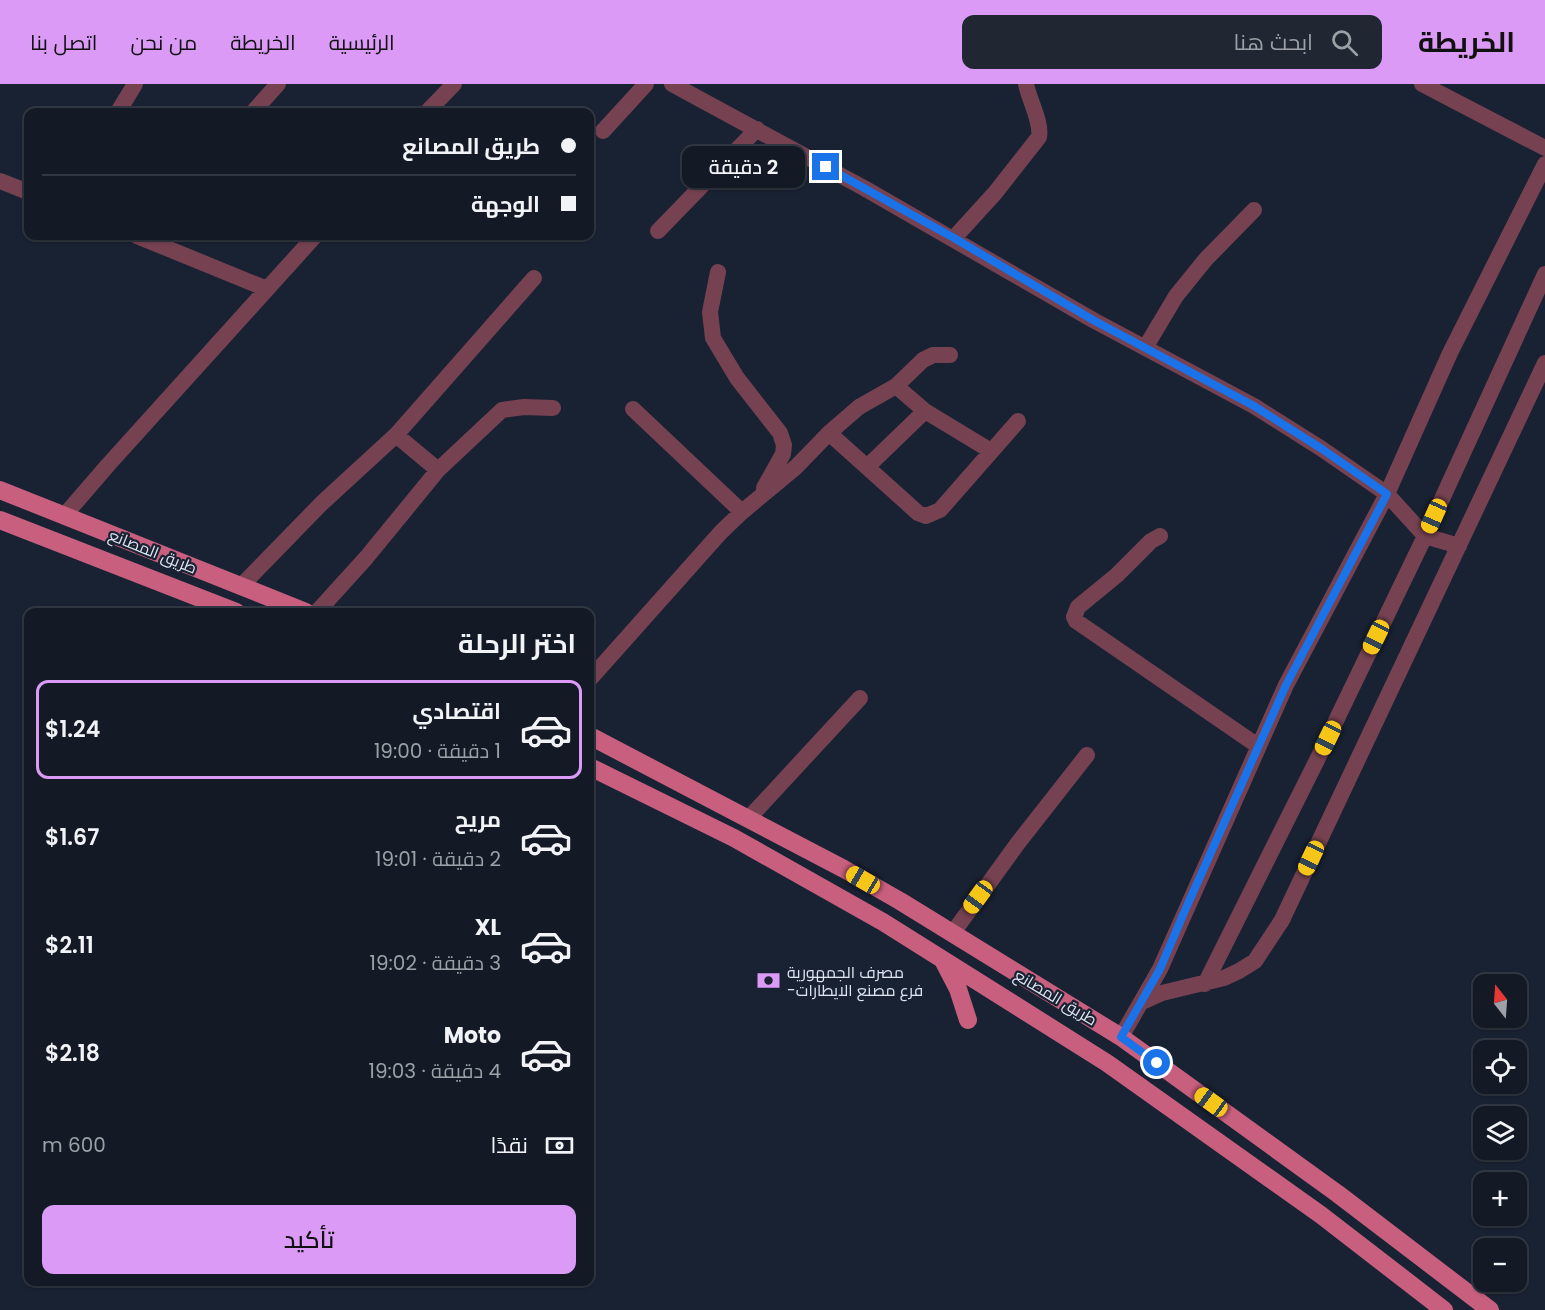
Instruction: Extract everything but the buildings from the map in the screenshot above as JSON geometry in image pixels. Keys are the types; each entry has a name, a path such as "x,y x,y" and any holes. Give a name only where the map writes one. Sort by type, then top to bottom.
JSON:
{"main road":[{"name":"طريق المصانع","path":"0,490 296,608"},
{"name":"طريق المصانع","path":"0,520 226,608"},
{"name":"طريق المصانع","path":"594,738 844,869 1121,1037 1338,1194 1490,1310"},
{"name":"طريق المصانع","path":"594,769 735,838 883,922 1107,1064 1321,1215 1444,1310"},
{"path":"943,961 958,989 968,1020"}],"street":[{"path":"120,108 135,84"},
{"path":"257,108 278,84"},
{"path":"431,108 454,84"},
{"path":"603,131 646,84"},
{"path":"672,84 954,238 1093,320 1254,406 1387,494 1425,536 1459,546"},
{"path":"954,238 995,193 1039,137 1041,128 1029,100 1026,84"},
{"path":"1422,84 1545,148"},
{"path":"658,231 757,129"},
{"path":"1121,1037 1160,969 1286,685 1387,494 1450,353 1545,165"},
{"path":"0,181 24,190"},
{"path":"1145,348 1176,296 1206,259 1254,210"},
{"path":"147,240 267,289"},
{"path":"64,516 311,240"},
{"path":"718,272 710,312 713,338 737,378 780,433 784,445 783,454 759,497"},
{"path":"1205,984 1318,758 1425,536 1545,274"},
{"path":"241,586 322,503 396,435 534,278"},
{"path":"594,674 713,540 759,497 796,467 829,433 859,407 896,386 923,360 933,355 950,356"},
{"path":"1142,1002 1162,993 1205,984 1239,971 1256,961 1282,920 1545,363"},
{"path":"896,386 925,411 991,451"},
{"path":"321,608 366,558 438,470 502,410 516,407 553,408"},
{"path":"633,409 742,512"},
{"path":"867,467 925,411"},
{"path":"829,433 918,513 926,516 940,510 1018,421"},
{"path":"396,435 438,470"},
{"path":"1160,536 1151,541 1117,575 1078,607 1074,617 1076,621 1258,746"},
{"path":"748,818 860,698"},
{"path":"952,934 1018,843 1087,755"}],"place":[{"name":"مصرف الجمهورية -فرع مصنع الايطارات","path":"769,981"}],"route":[{"path":"826,167 954,238 1093,320 1254,406 1387,494 1286,685 1160,969 1121,1037 1157,1063"}]}
